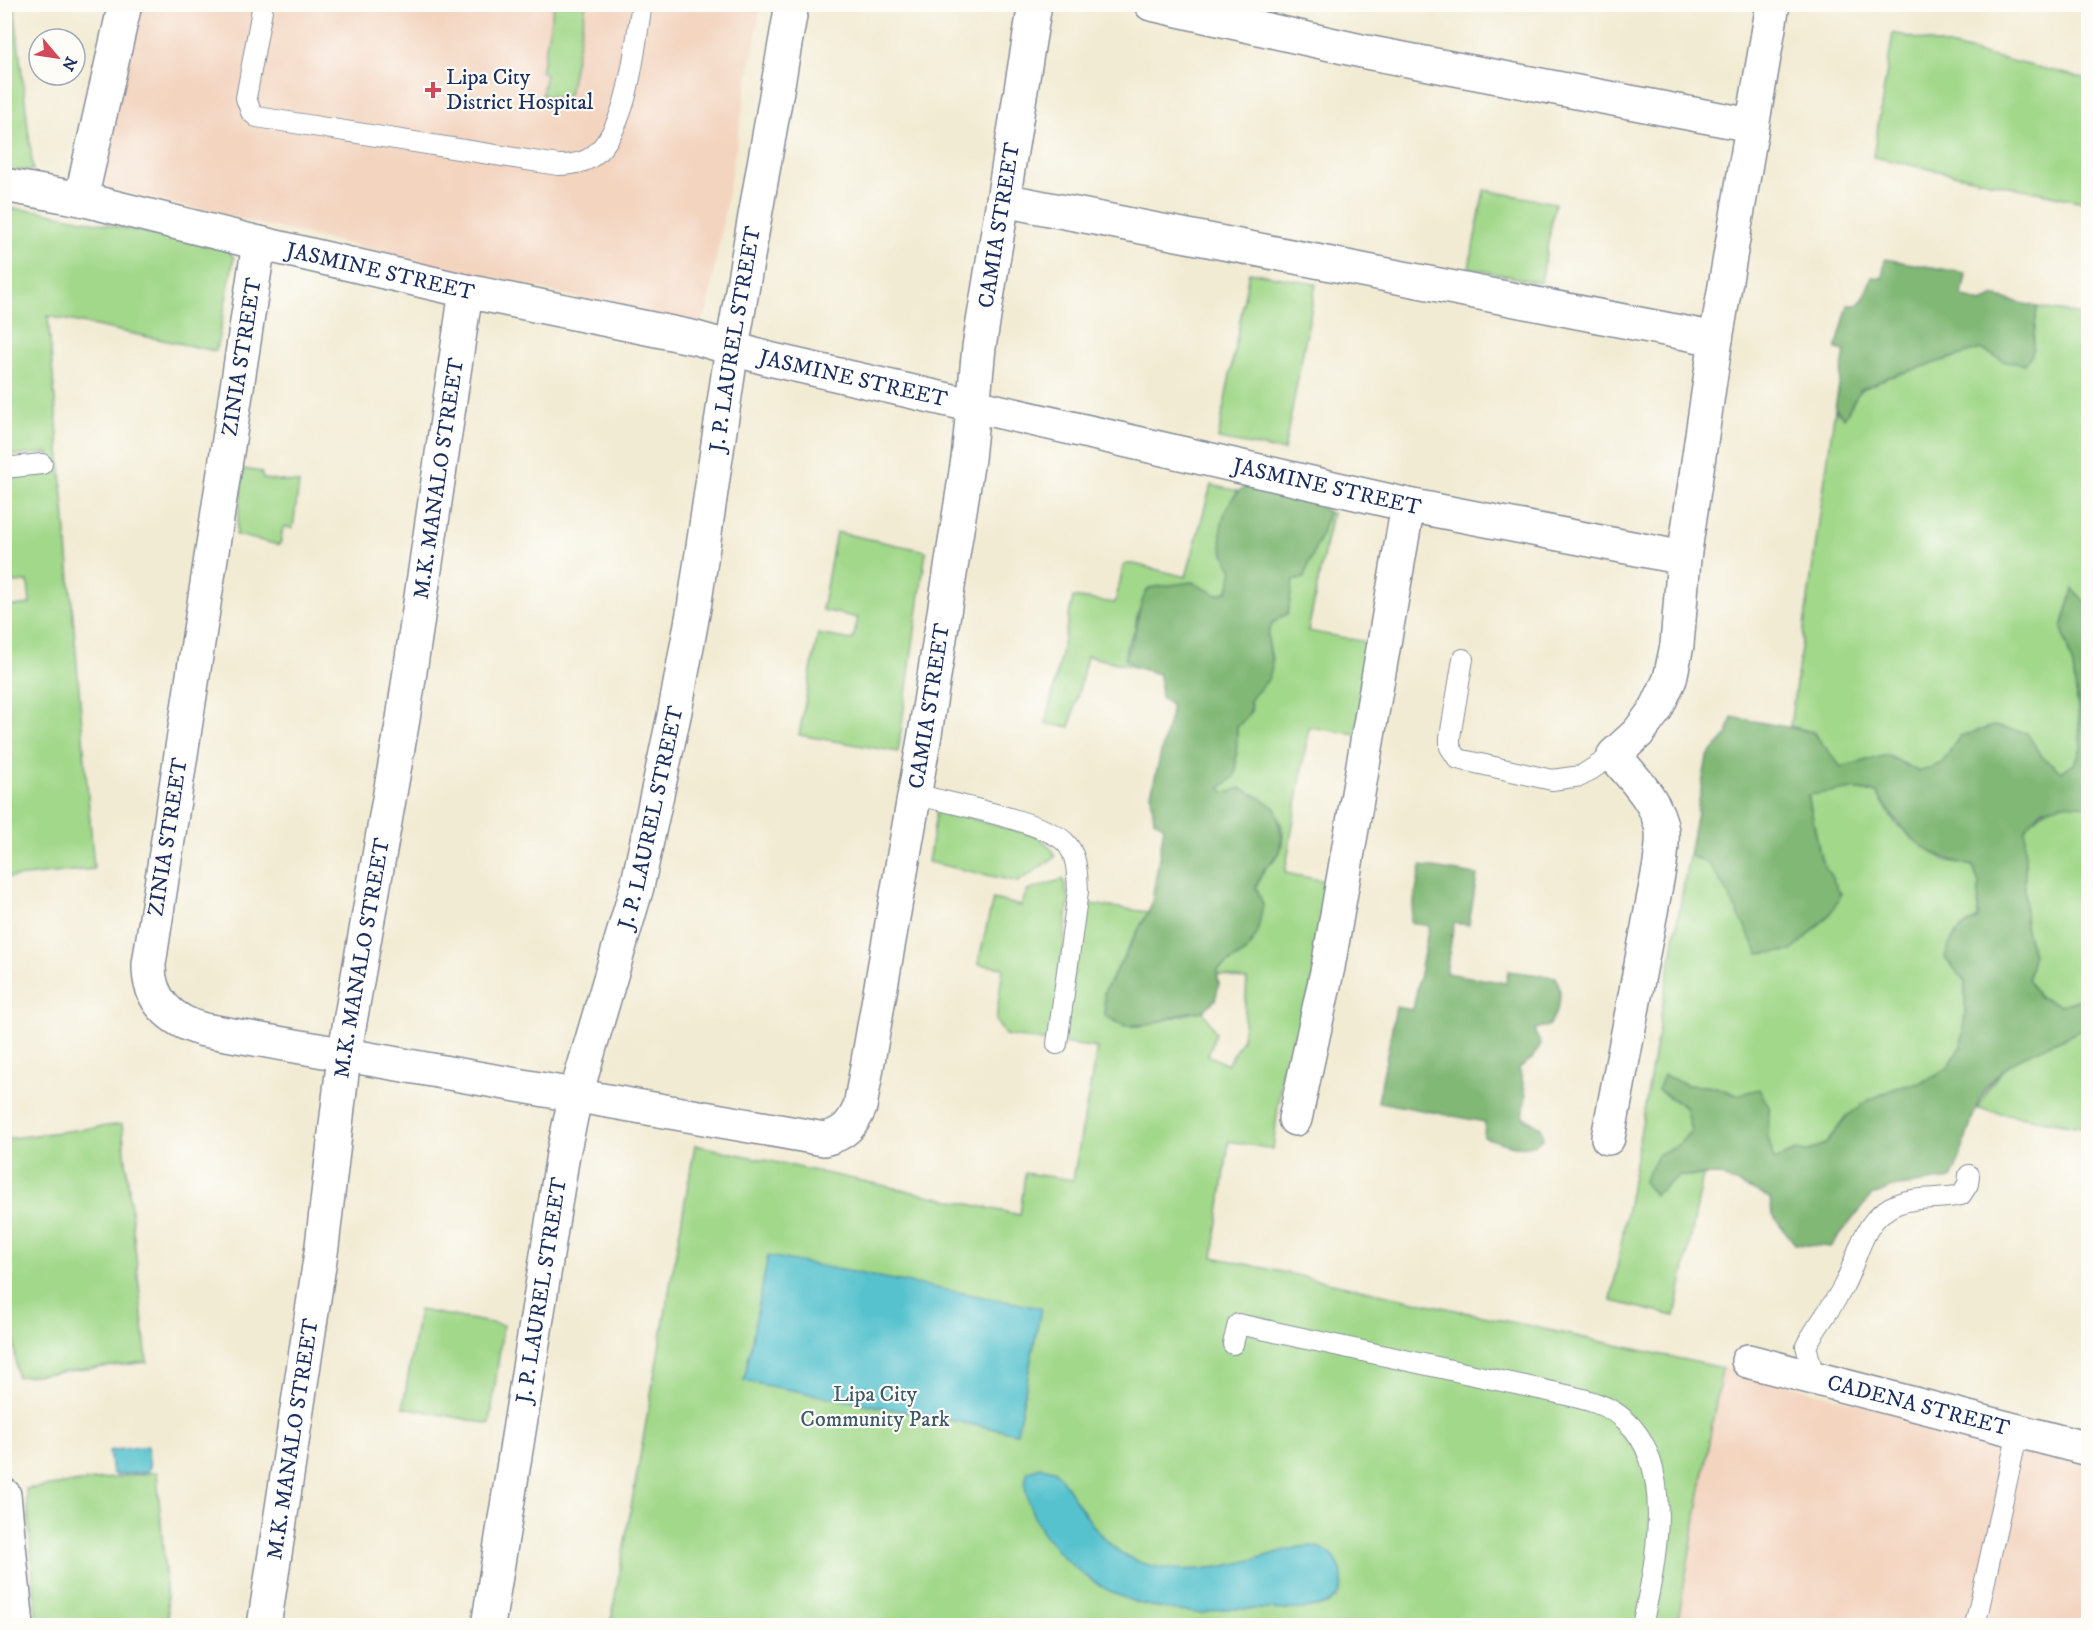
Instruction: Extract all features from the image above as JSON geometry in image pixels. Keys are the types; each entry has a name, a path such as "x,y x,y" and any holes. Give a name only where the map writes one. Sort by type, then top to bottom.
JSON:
{"street":[{"path":"81,198 125,4"},
{"name":"J. P. LAUREL STREET","path":"488,1626 553,1204 576,1094 637,887 675,711 696,597 732,348 792,4"},
{"name":"CAMIA STREET","path":"576,1094 824,1139 847,1131 860,1107 915,794 968,459 979,347 1035,4"},
{"path":"1151,4 1378,54 1750,125"},
{"path":"1608,1138 1660,864 1662,832 1658,814 1647,795 1614,755 1638,733 1656,709 1670,679 1677,645 1684,558 1716,339 1750,125 1773,4"},
{"name":"JASMINE STREET","path":"4,185 81,198 259,243 466,291 732,348 769,359 1408,505 1684,558"},
{"path":"1003,200 1716,339"},
{"name":"ZINIA STREET","path":"259,243 148,977 150,988 160,1005 186,1024 204,1030 344,1056 576,1094"},
{"name":"M.K. MANALO STREET","path":"264,1626 322,1246 344,1056 401,730 466,291"},
{"path":"1294,1119 1328,967 1408,505"},
{"name":"CADENA STREET","path":"1748,1361 1814,1376 2088,1449"},
{"path":"4,1495 7,1556 17,1626"}],"lane":[{"path":"263,4 246,99 251,112 257,117 558,165 575,164 592,157 606,142 617,124 642,4"},
{"path":"4,468 42,464"},
{"path":"1463,659 1450,737 1453,755 1458,759 1552,780 1581,776 1614,755"},
{"path":"915,794 1046,830 1067,844 1077,868 1078,891 1057,1044"},
{"path":"1814,1376 1806,1346 1846,1283 1863,1237 1879,1214 1897,1204 1926,1198 1961,1196 1968,1184 1969,1175"},
{"path":"1233,1344 1238,1324 1562,1394 1607,1407 1625,1419 1644,1446 1658,1506 1656,1547 1642,1626"},
{"path":"1975,1626 2018,1431"}],"shaded area":[{"name":"Lipa City District Hospital","path":"140,5 761,5 707,312 700,322 691,324 110,189 101,181"},
{"path":"1722,1368 2088,1462 2088,1625 1677,1626"}],"green space":[{"path":"4,5 14,5 33,170 5,171"},
{"path":"554,5 586,5 569,94 565,98 542,95 546,73 541,72"},
{"path":"1893,33 2088,79 2088,203 1873,157"},
{"path":"1484,190 1555,203 1541,283 1469,268"},
{"path":"5,208 39,211 227,249 234,258 216,351 48,316 94,869 5,878 5,607 30,604 28,582 12,583 4,477 51,474 49,453 5,456"},
{"path":"1885,259 1966,273 1962,296 1981,303 1994,296 2037,307 2032,354 2025,364 2006,362 1981,349 1889,377 1860,390 1844,418 1835,408 1845,351 1836,349 1848,305 1857,305 1863,299 1872,277 1882,278"},
{"path":"1249,272 1316,284 1284,451 1218,439"},
{"path":"2037,307 2088,316 2088,605 2073,590 2062,628 2073,667 2078,709 2081,748 2075,764 2061,771 2040,756 2027,734 1960,736 1942,763 1919,772 1887,755 1841,767 1813,732 1790,726 1835,408 1837,414 1846,415 1860,390 1889,377 1981,349 2006,362 2032,354"},
{"path":"244,469 261,472 263,479 299,483 293,528 283,527 280,545 236,535"},
{"path":"1211,485 1238,491 1227,510 1221,530 1223,550 1233,570 1228,591 1217,595 1192,582 1149,588 1137,615 1135,629 1126,647 1125,659 1135,667 1087,656 1070,727 1046,724 1073,597 1115,603 1124,564 1134,564 1186,577"},
{"path":"1247,485 1301,496 1320,505 1328,512 1304,578 1293,581 1288,613 1270,627 1268,642 1272,666 1270,675 1252,697 1249,713 1237,727 1236,771 1234,777 1220,788 1226,793 1241,788 1276,809 1282,837 1279,853 1263,871 1256,887 1263,905 1257,934 1246,952 1217,970 1219,984 1215,1000 1203,1011 1184,1013 1153,1024 1126,1026 1105,1016 1104,993 1151,907 1164,827 1154,820 1151,794 1171,705 1161,698 1159,674 1135,667 1125,659 1141,604 1149,588 1192,582 1217,595 1228,591 1233,570 1223,548 1222,525 1230,503"},
{"name":"Lipa City Community Park","path":"1328,512 1332,513 1308,631 1377,644 1361,735 1309,727 1285,873 1335,883 1297,1053 1283,1065 1273,1149 1229,1141 1213,1257 1722,1368 1677,1625 610,1626 695,1145 1020,1215 1025,1173 1073,1180 1097,1048 1063,1043 1084,903 1148,912 1104,992 1105,1016 1124,1025 1136,1026 1203,1011 1216,1033 1208,1055 1227,1065 1243,1038 1247,980 1217,974 1217,970 1246,952 1263,905 1256,887 1264,870 1279,855 1283,839 1282,827 1277,816 1261,798 1238,792 1226,793 1220,788 1236,771 1237,727 1252,710 1250,701 1270,669 1272,661 1268,634 1277,620 1288,613 1293,581 1304,578"},
{"path":"836,532 926,551 898,752 799,735 818,634 853,640 858,618 822,610"},
{"path":"2073,589 2088,605 2088,806 2062,804 2042,810 2025,829 2025,926 2033,956 2028,979 2038,997 2062,1005 2088,997 2088,1026 2023,1056 1999,1073 1989,1084 1977,1105 1951,1179 1892,1187 1871,1196 1830,1247 1795,1244 1772,1214 1770,1198 1719,1175 1679,1176 1654,1195 1643,1182 1659,1154 1678,1145 1691,1131 1685,1107 1658,1090 1664,1075 1687,1085 1716,1087 1736,1095 1759,1089 1769,1107 1768,1136 1774,1160 1796,1151 1806,1152 1826,1144 1847,1116 1869,1100 1896,1088 1921,1083 1947,1069 1961,1046 1965,1014 1965,981 1945,958 1957,934 1978,918 1979,884 1973,866 1940,856 1916,842 1896,821 1877,793 1854,789 1808,795 1821,859 1841,894 1831,913 1792,951 1759,954 1725,888 1709,864 1689,855 1707,757 1727,735 1732,717 1813,732 1841,767 1887,755 1919,772 1942,763 1960,736 1994,726 2027,733 2041,756 2061,771 2075,764 2081,748 2073,667 2062,628"},
{"path":"1854,789 1877,793 1896,824 1944,860 1973,866 1979,884 1978,918 1957,934 1945,958 1965,981 1965,1014 1961,1046 1947,1069 1920,1083 1896,1088 1847,1116 1826,1144 1806,1152 1796,1151 1773,1160 1768,1136 1769,1107 1716,1087 1687,1085 1678,1080 1658,1090 1685,1107 1691,1131 1678,1145 1659,1155 1654,1195 1679,1176 1703,1176 1675,1316 1611,1301 1689,855 1709,864 1725,888 1841,894 1821,859 1808,794"},
{"path":"2085,803 2088,806 2088,997 2062,1005 2038,997 2028,979 2033,956 2025,926 2024,829 2051,807"},
{"path":"937,809 1039,837 1052,849 1055,857 1018,882 928,862"},
{"path":"1421,866 1477,875 1469,925 1454,923 1446,973 1506,983 1508,971 1556,977 1560,996 1555,1014 1548,1026 1537,1028 1535,1033 1541,1044 1532,1059 1519,1068 1526,1095 1523,1117 1541,1127 1543,1139 1529,1146 1514,1146 1484,1137 1485,1122 1378,1102 1396,1007 1413,1010 1429,926 1410,922"},
{"path":"1063,879 1069,899 1053,1043 1005,1035 996,1021 1003,968 978,964 993,899 1021,906 1027,891"},
{"path":"2088,1026 2088,1128 1978,1109 1999,1074 2011,1064"},
{"path":"122,1124 147,1362 17,1377 5,1238 5,1139"},
{"path":"419,1310 503,1325 490,1424 403,1407"},
{"path":"157,1472 169,1625 37,1625 26,1489"}],"water":[{"path":"768,1256 1041,1308 1017,1433 744,1381"},
{"path":"147,1446 150,1467 147,1472 116,1475 112,1473 109,1451"},
{"path":"1041,1467 1054,1470 1091,1522 1112,1546 1139,1562 1168,1569 1198,1570 1242,1563 1309,1546 1328,1552 1337,1562 1342,1575 1340,1590 1332,1601 1322,1605 1282,1610 1228,1609 1201,1613 1135,1602 1106,1589 1079,1571 1055,1549 1045,1536 1029,1505 1025,1484 1028,1471"}],"place":[{"name":"Lipa City District Hospital","path":"433,90"}]}
